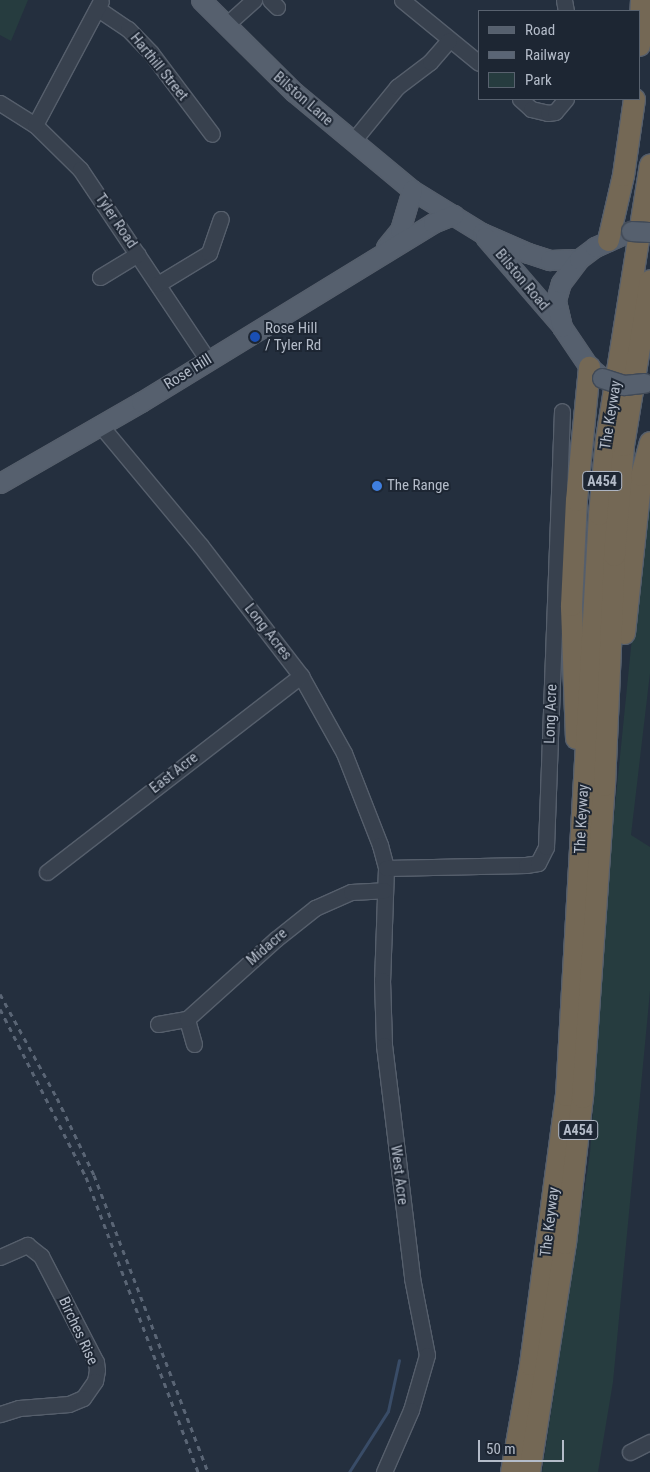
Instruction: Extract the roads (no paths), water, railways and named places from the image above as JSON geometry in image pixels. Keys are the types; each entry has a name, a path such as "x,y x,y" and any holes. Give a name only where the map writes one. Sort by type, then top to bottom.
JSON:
{"highway":[{"path":"640,22 641,0"},
{"path":"608,240 623,176 634,100"},
{"name":"The Keyway","path":"511,1472 530,1364 566,1095 606,439 650,165"},
{"name":"The Keyway","path":"528,1472 565,1243 582,1097 604,785 614,556 623,445 650,280"},
{"path":"583,800 573,716 571,605 576,500 596,373"},
{"path":"604,785 618,688 641,475 650,442"}],"main road":[{"name":"Bilston Lane","path":"201,0 294,92 412,190"},
{"name":"Bilston Road","path":"412,190 482,233 550,260 579,259"},
{"name":"Rose Hill","path":"375,258 400,230 412,190"},
{"name":"Rose Hill","path":"0,483 101,426 432,222 453,215"},
{"path":"562,327 556,300 561,283 579,259 608,240 641,231"},
{"name":"Bilston Road","path":"482,233 562,327 596,373"},
{"path":"596,373 624,385 647,382"}],"street":[{"path":"226,26 254,0"},
{"path":"402,0 478,62"},
{"path":"35,126 100,4"},
{"name":"Harthill Street","path":"100,4 151,52 212,134"},
{"path":"353,141 397,87 430,62 449,40"},
{"path":"521,100 531,109 548,113 555,112 565,100"},
{"name":"Tyler Road","path":"0,103 35,126 80,169 208,360"},
{"path":"158,284 209,253 221,219"},
{"path":"100,277 138,254"},
{"name":"Long Acre","path":"386,868 526,865 538,863 546,848 562,411"},
{"name":"Long Acres","path":"101,426 201,546 301,676 325,715 359,786 386,868"},
{"name":"East Acre","path":"47,872 301,676"},
{"name":"West Acre","path":"384,1472 411,1410 427,1355 412,1278 384,1043 384,890 386,868"},
{"name":"Midacre","path":"187,1019 276,939 315,908 352,892 384,890"},
{"path":"158,1024 187,1019 194,1044"},
{"name":"Birches Rise","path":"0,1257 27,1245 37,1252 96,1362 97,1370 95,1381 83,1398 69,1404 19,1408 0,1414"},
{"path":"630,1452 650,1442"}],"waterway":[{"path":"349,1472 388,1411 399,1360"}],"railway":[{"path":"0,994 57,1098 94,1175 208,1472"},
{"path":"0,1009 86,1177 198,1472"}],"place":[{"name":"Rose Hill / Tyler Rd","path":"255,337"},
{"name":"The Range","path":"377,486"}]}
